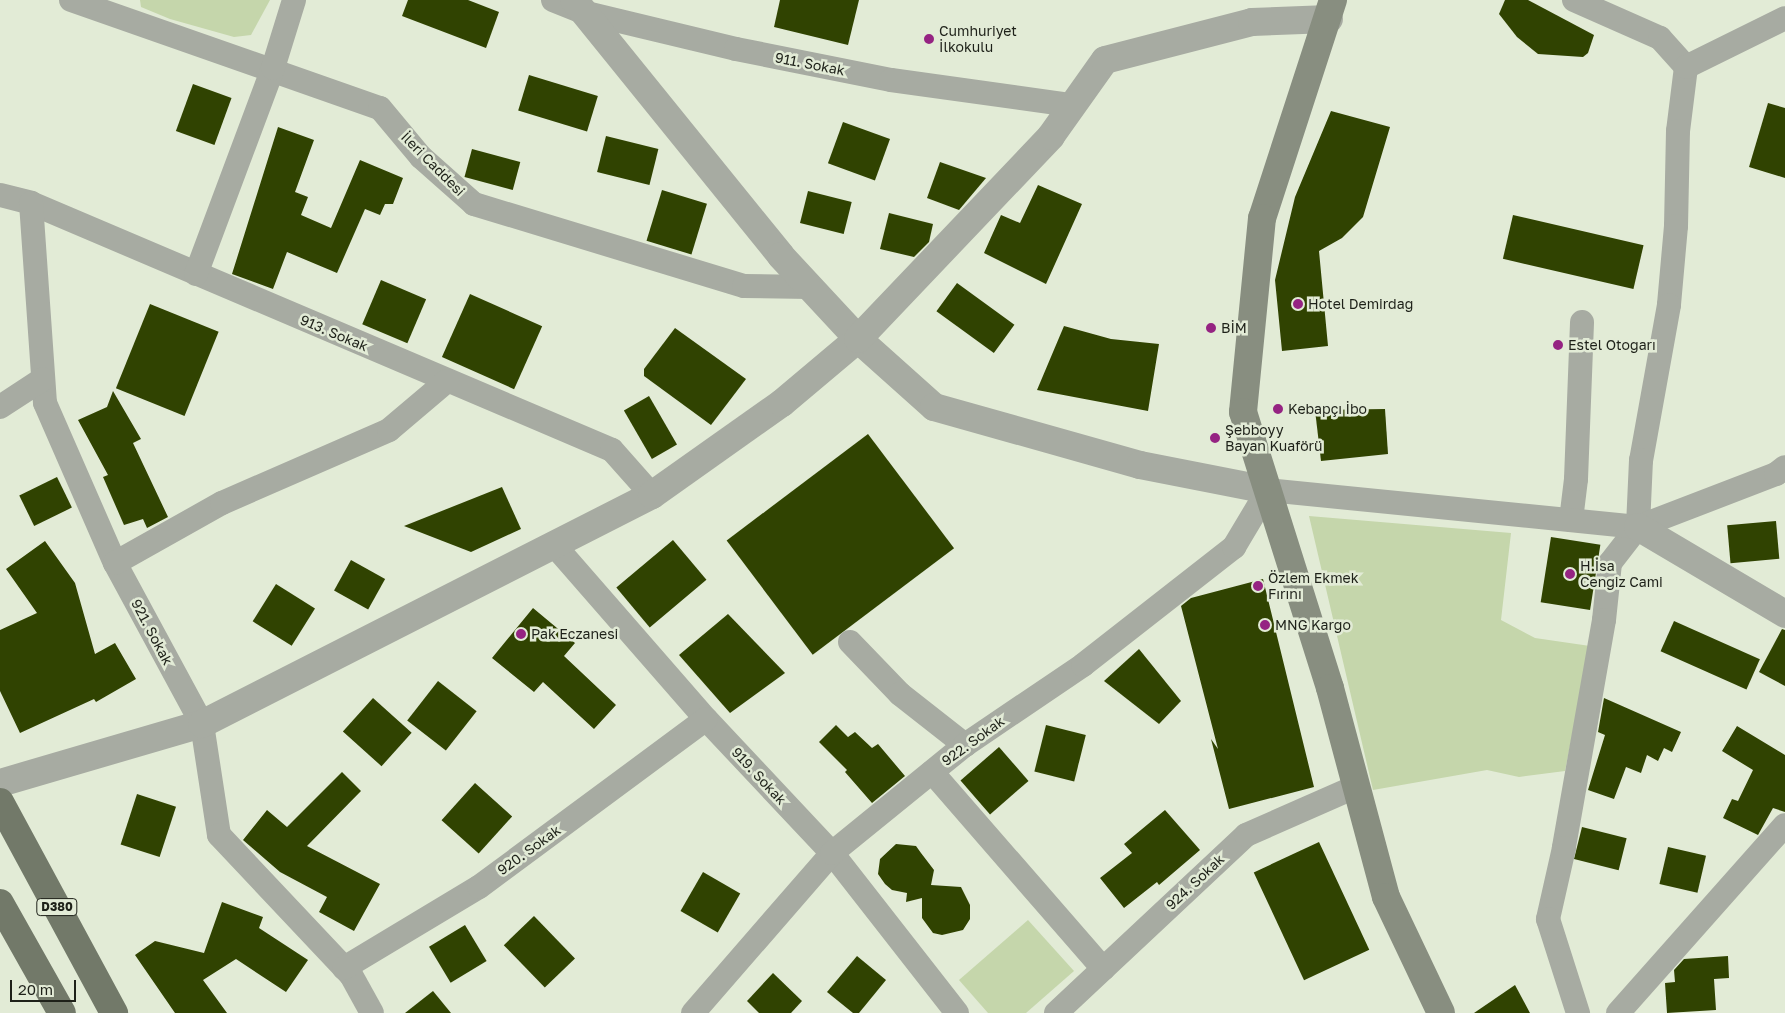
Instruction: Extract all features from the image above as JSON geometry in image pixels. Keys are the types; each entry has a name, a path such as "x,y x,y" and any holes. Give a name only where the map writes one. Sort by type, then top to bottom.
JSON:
{"main road":[{"path":"1352,0 1331,9 1262,218 1243,412 1330,688 1386,898 1441,1013"},
{"name":"D380","path":"0,802 114,1013"},
{"path":"0,903 62,1013"}],"street":[{"name":"İleri Caddesi","path":"71,0 114,6 380,108 421,157 474,204 744,286 810,287"},
{"path":"196,274 273,68 294,0"},
{"name":"911. Sokak","path":"553,0 736,49 891,80 1072,105"},
{"path":"1574,0 1660,38 1686,67 1678,131 1676,226 1669,305 1641,460 1638,527"},
{"path":"578,6 810,287 858,339 934,407 1140,465 1268,490 1638,527 1785,614"},
{"path":"0,783 202,724 300,671 555,546 652,495 782,403 858,339 1051,136 1105,60 1252,22 1331,9"},
{"path":"1686,67 1785,18"},
{"name":"913. Sokak","path":"0,195 32,204 612,450 652,495"},
{"name":"921. Sokak","path":"32,204 45,403 115,563 202,724 219,835 344,968 372,1013"},
{"path":"1571,520 1576,479 1582,322"},
{"path":"0,407 43,379"},
{"path":"115,563 222,503 388,430 447,381"},
{"path":"1578,1013 1548,919 1564,848 1599,648 1610,563 1638,527 1776,474 1785,467"},
{"name":"922. Sokak","path":"693,1013 832,853 964,745 1083,665 1234,547 1268,490"},
{"name":"919. Sokak","path":"555,546 706,719 832,853 957,1013"},
{"path":"850,642 900,694 964,745"},
{"name":"920. Sokak","path":"344,968 479,887 706,719"},
{"path":"932,772 1103,969"},
{"name":"924. Sokak","path":"1056,1013 1246,835 1356,786"},
{"path":"1618,1013 1785,825"}],"green space":[{"path":"140,0 270,0 251,35 234,37 170,19 141,7"},
{"path":"1309,516 1511,533 1501,620 1535,638 1590,646 1565,771 1519,777 1487,770 1373,790"},
{"path":"1028,920 1074,971 1026,1013 988,1013 959,980"}],"building":[{"path":"408,0 468,0 499,12 486,48 402,16"},
{"path":"780,0 859,0 848,45 774,27"},
{"path":"1505,0 1528,0 1594,35 1588,53 1583,57 1538,54 1517,37 1499,14"},
{"path":"529,75 598,96 587,131 518,110"},
{"path":"193,84 232,98 214,145 176,131"},
{"path":"1768,103 1785,108 1785,178 1749,167"},
{"path":"1331,111 1390,127 1363,217 1342,238 1319,251 1328,346 1282,351 1275,280 1295,197"},
{"path":"843,122 890,139 875,180 828,163"},
{"path":"278,127 314,140 295,192 308,197 301,215 331,228 360,160 403,178 393,204 385,204 380,215 365,209 337,273 287,252 273,289 232,274"},
{"path":"606,136 658,149 649,185 597,172"},
{"path":"472,149 520,162 513,190 464,177"},
{"path":"940,162 986,178 959,210 927,198"},
{"path":"1038,185 1082,204 1046,284 984,253 1001,215 1020,223"},
{"path":"662,190 707,204 691,254 647,241"},
{"path":"808,191 852,202 844,234 800,223"},
{"path":"889,213 933,224 929,242 914,257 880,249"},
{"path":"1513,215 1644,245 1633,289 1503,259"},
{"path":"381,280 426,299 407,343 362,324"},
{"path":"957,283 1014,325 994,353 936,311"},
{"path":"470,294 542,326 514,389 442,357"},
{"path":"150,304 219,332 185,416 116,388"},
{"path":"1064,326 1111,339 1159,344 1148,411 1037,390"},
{"path":"675,328 746,379 711,425 644,376 644,369"},
{"path":"113,391 141,439 133,443 168,517 147,528 143,519 124,525 103,477 108,475 78,420 107,407"},
{"path":"649,396 677,444 652,459 624,411"},
{"path":"1385,409 1388,454 1321,461 1315,410"},
{"path":"868,434 954,548 813,655 727,541"},
{"path":"57,477 72,508 34,526 19,495"},
{"path":"502,487 521,529 471,552 404,526"},
{"path":"1776,521 1779,559 1730,563 1727,525"},
{"name":"H.İsa Cengiz Cami","path":"1551,537 1600,545 1590,610 1541,602"},
{"path":"673,540 706,580 650,627 616,588"},
{"path":"45,541 75,583 95,654 115,643 136,679 96,702 94,699 20,733 0,691 0,630 37,613 6,569"},
{"path":"351,560 385,579 368,610 334,591"},
{"path":"1263,579 1314,787 1229,809 1211,739 1218,749 1181,606 1191,598"},
{"path":"276,584 315,608 292,646 253,621"},
{"path":"533,608 575,643 564,656 616,705 594,729 543,682 534,692 492,658"},
{"path":"728,614 785,673 730,713 679,655"},
{"path":"1674,621 1760,659 1746,689 1661,651"},
{"path":"1782,629 1785,630 1785,686 1759,672"},
{"path":"1139,649 1181,701 1159,724 1104,681"},
{"path":"438,681 477,711 446,751 407,720"},
{"path":"373,698 412,733 382,766 343,731"},
{"path":"1604,698 1681,732 1672,752 1664,748 1658,761 1647,755 1641,773 1626,767 1614,799 1588,790 1605,735 1598,732"},
{"path":"836,725 848,737 855,732 872,748 878,744 905,776 872,803 845,772 847,770 819,742"},
{"path":"1046,725 1086,735 1074,781 1034,772"},
{"path":"1737,726 1785,755 1785,812 1773,808 1758,835 1723,818 1732,799 1738,801 1753,770 1722,751"},
{"path":"999,747 1029,781 990,814 961,780"},
{"path":"342,772 361,791 307,846 380,884 354,931 319,912 327,897 280,872 243,840 267,810 287,827"},
{"path":"475,783 512,816 479,854 442,820"},
{"path":"137,794 176,807 160,857 121,844"},
{"path":"1165,810 1200,850 1159,885 1157,882 1124,908 1100,878 1132,853 1124,844"},
{"path":"1582,827 1627,838 1619,870 1574,859"},
{"path":"1319,842 1369,950 1304,980 1254,872"},
{"path":"896,844 916,846 934,870 931,885 961,887 970,905 970,919 963,930 942,935 933,933 922,918 922,898 906,902 907,893 892,890 885,884 878,874 880,859"},
{"path":"1668,847 1706,856 1697,893 1659,884"},
{"path":"703,872 740,894 718,932 680,911"},
{"path":"222,902 263,917 259,928 308,960 286,992 236,959 203,980 227,1013 175,1013 135,955 155,941 204,953"},
{"path":"534,916 575,958 545,988 504,945"},
{"path":"465,925 487,961 451,983 429,947"},
{"path":"857,956 886,980 859,1013 853,1013 827,992"},
{"path":"1728,956 1729,978 1714,979 1716,1010 1667,1013 1665,983 1675,982 1674,970 1684,959"},
{"path":"773,973 802,1001 791,1013 759,1013 747,1001"},
{"path":"1515,985 1530,1013 1474,1013"},
{"path":"433,991 451,1013 405,1013"}],"place":[{"name":"Cumhuriyet İlkokulu","path":"929,39"},
{"name":"Hotel Demirdağ","path":"1298,304"},
{"name":"BİM","path":"1211,328"},
{"name":"Estel Otogarı","path":"1558,345"},
{"name":"Kebapçı İbo","path":"1278,409"},
{"name":"Şebboyy Bayan Kuaförü","path":"1215,438"},
{"name":"H.İsa Cengiz Cami","path":"1570,574"},
{"name":"Özlem Ekmek Fırını","path":"1258,586"},
{"name":"MNG Kargo","path":"1265,625"},
{"name":"Pak Eczanesi","path":"521,634"}]}
